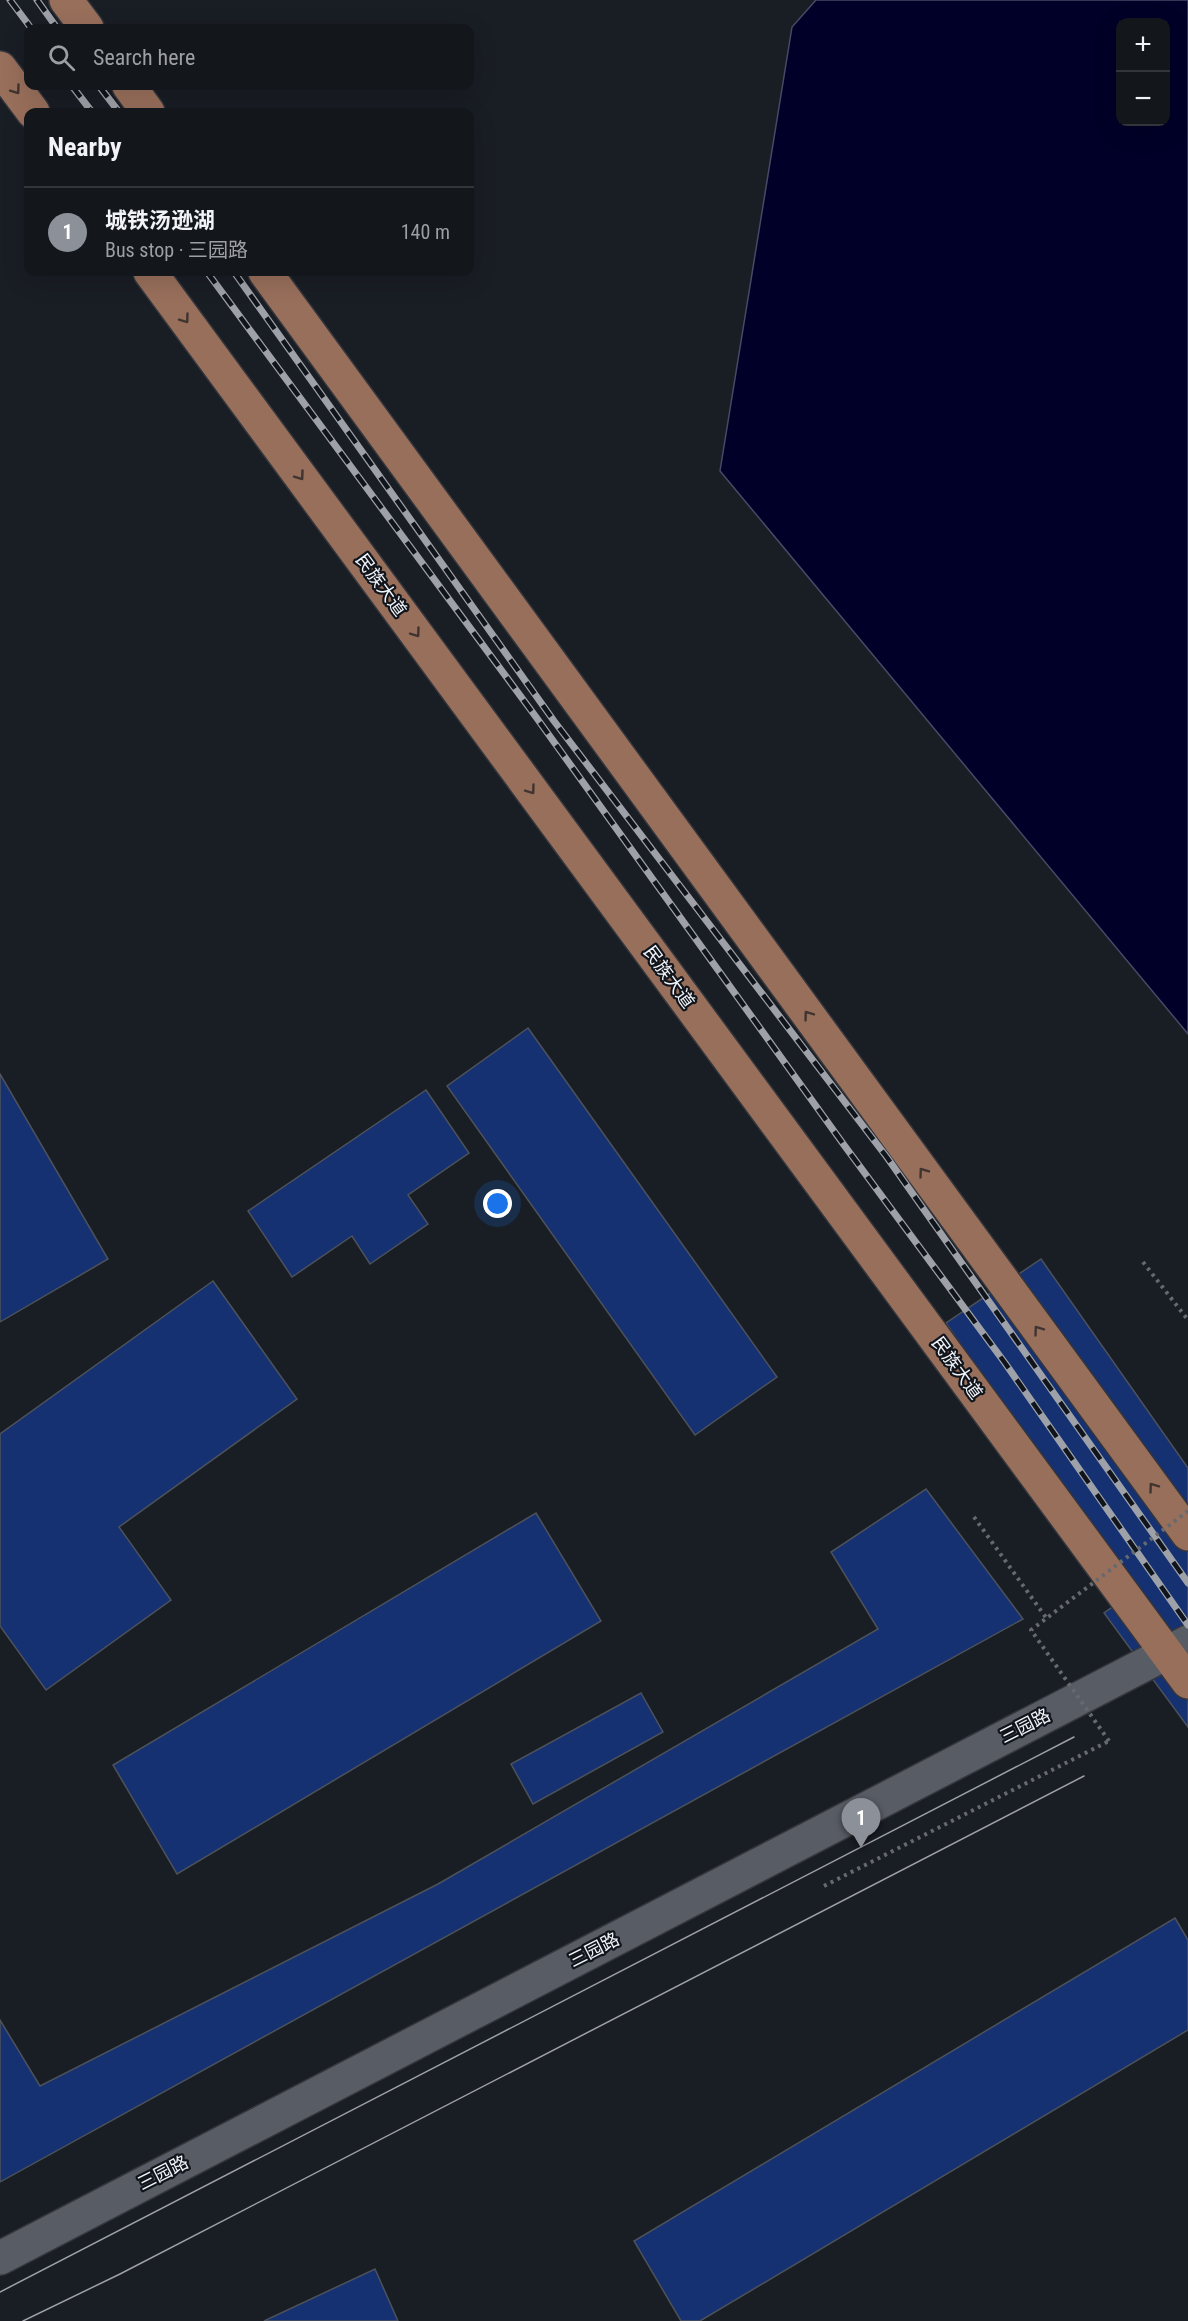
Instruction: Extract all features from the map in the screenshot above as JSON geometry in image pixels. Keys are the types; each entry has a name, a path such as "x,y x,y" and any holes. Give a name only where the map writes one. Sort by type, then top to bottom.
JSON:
{"main road":[{"path":"66,0 84,24"},
{"path":"0,68 30,108"},
{"path":"132,90 145,108"},
{"name":"民族大道","path":"153,276 1177,1647 1188,1682"},
{"path":"268,276 1188,1534"}],"street":[{"name":"三园路","path":"0,2258 1177,1647"}],"path":[{"path":"1143,1262 1188,1320"},
{"path":"824,1886 1109,1741 1031,1630 1188,1511"},
{"path":"974,1517 1047,1619"}],"water":[{"path":"816,0 1188,0 1188,1034 720,471 792,27"}],"building":[{"path":"528,1028 777,1377 695,1435 447,1086"},
{"path":"0,1074 108,1259 0,1322"},
{"path":"426,1090 469,1153 408,1195 428,1224 370,1264 352,1236 292,1277 248,1211"},
{"path":"1041,1259 1188,1468 1188,1727 1104,1613 1129,1595 946,1323"},
{"path":"213,1281 297,1399 119,1527 171,1600 46,1690 0,1626 0,1434"},
{"path":"926,1489 1023,1619 0,2182 0,2020 40,2086 438,1884 878,1629 831,1552"},
{"path":"536,1513 601,1621 177,1874 113,1765"},
{"path":"641,1693 663,1732 533,1804 511,1764"},
{"path":"1175,1918 1188,1940 1188,2030 700,2321 681,2321 634,2241"},
{"path":"375,2269 398,2321 264,2321"}],"tram line":[{"path":"0,2292 1074,1737"},
{"path":"23,2321 120,2274 1084,1776"}],"railway":[{"path":"10,0 28,24"},
{"path":"37,0 54,24"},
{"path":"75,90 89,108"},
{"path":"102,90 116,108"},
{"path":"210,276 536,717 844,1145 1005,1363 1188,1625"},
{"path":"237,276 554,721 886,1156 1188,1583"}],"place":[{"name":"城铁汤逊湖","path":"861,1848"}]}
